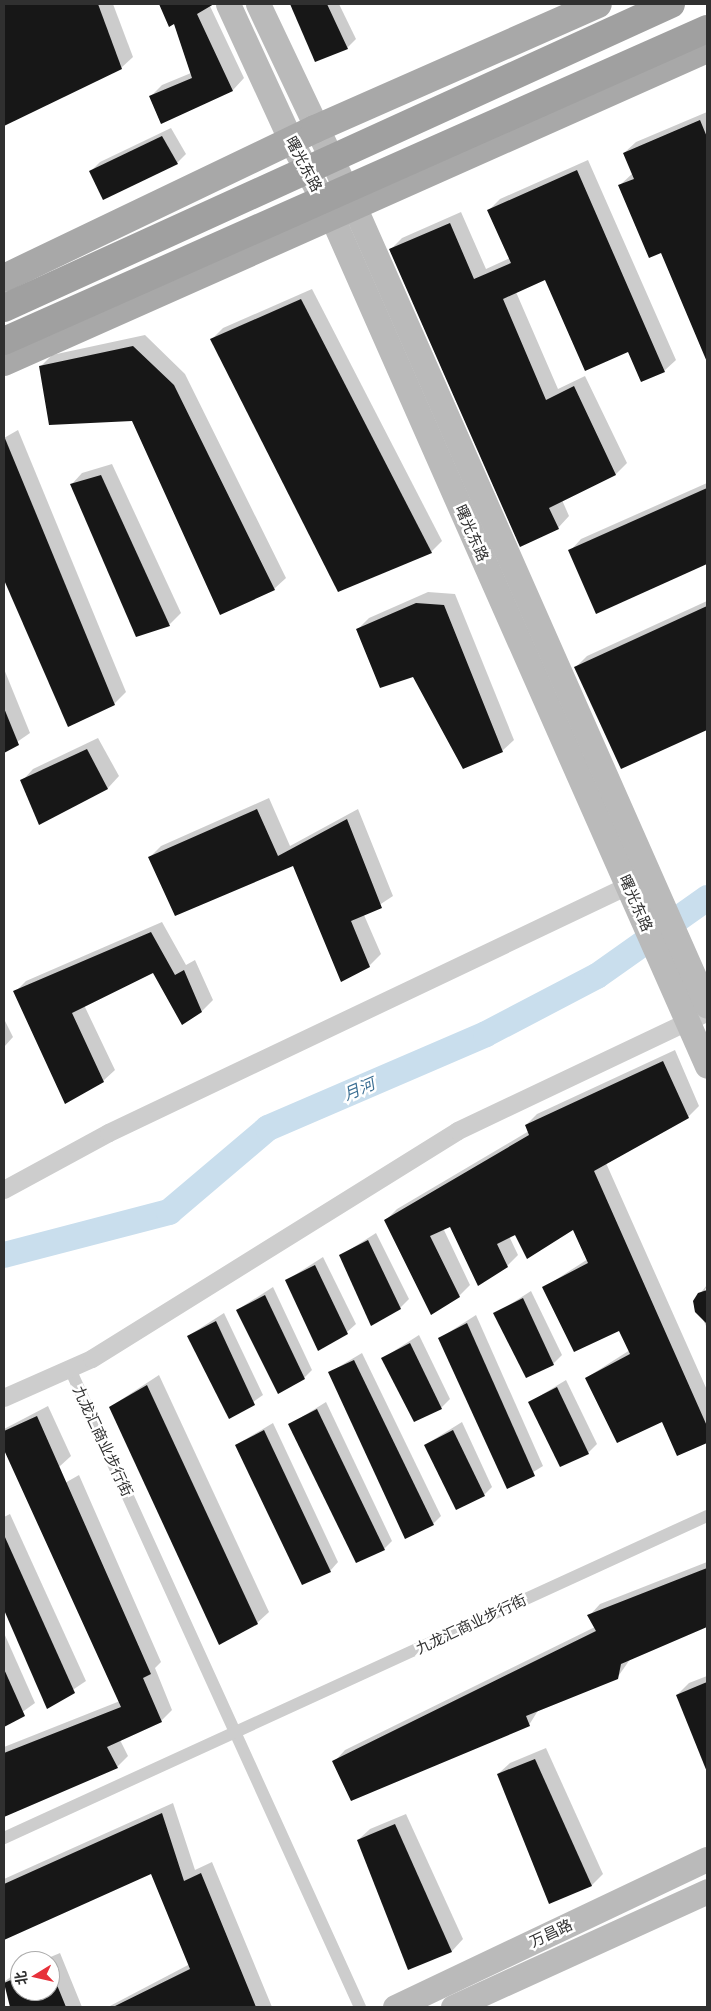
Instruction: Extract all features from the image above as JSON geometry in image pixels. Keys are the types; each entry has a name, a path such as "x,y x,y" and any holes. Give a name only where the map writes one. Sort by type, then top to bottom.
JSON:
{"highway":[{"path":"4,308 671,4"},
{"path":"4,341 707,29"}],"main road":[{"name":"曙光东路","path":"228,4 304,136 342,210 684,982 698,1019 707,1066"},
{"name":"曙光东路","path":"258,4 304,136"},
{"path":"4,278 304,136 598,4"},
{"path":"4,362 707,49"},
{"name":"曙光东路","path":"342,210 628,886 649,905"},
{"name":"曙光东路","path":"684,982 707,1006"},
{"name":"万昌路","path":"395,2007 707,1859"},
{"name":"万昌路","path":"452,2007 707,1890"}],"street":[{"path":"4,1190 109,1133 628,886"},
{"path":"4,1398 70,1369 458,1131 698,1019"},
{"name":"九龙汇商业步行街","path":"70,1369 360,2007"},
{"name":"九龙汇商业步行街","path":"4,1838 707,1516"}],"building":[{"path":"4,4 98,4 122,69 4,126"},
{"path":"159,4 214,4 197,14 233,91 161,124 149,96 192,78 174,24 169,27"},
{"path":"290,4 327,4 348,49 315,62"},
{"path":"700,120 707,137 707,362 661,253 649,258 618,185 634,179 623,153"},
{"path":"162,136 178,164 103,200 89,171"},
{"path":"577,170 665,372 641,382 628,352 585,371 545,280 503,299 546,400 574,386 616,475 549,508 559,529 520,547 389,249 450,223 474,279 511,263 487,210"},
{"path":"301,299 432,553 338,592 210,339"},
{"path":"133,346 174,385 275,590 220,615 132,421 49,425 39,366"},
{"path":"4,436 115,705 68,727 4,580"},
{"path":"101,475 170,626 136,637 70,484"},
{"path":"707,488 707,564 596,614 568,550"},
{"path":"416,603 444,605 503,752 463,769 413,677 380,688 356,629"},
{"path":"707,606 707,730 621,769 574,667"},
{"path":"4,708 19,745 4,753"},
{"path":"87,749 108,789 39,825 20,780"},
{"path":"257,809 278,856 347,819 382,908 351,921 370,967 341,982 293,866 175,916 148,857"},
{"path":"151,932 175,975 184,970 202,1012 182,1025 153,973 72,1013 104,1082 65,1104 13,991"},
{"path":"663,1061 689,1118 594,1171 707,1426 707,1443 677,1456 662,1422 617,1443 585,1378 630,1354 619,1331 574,1352 542,1287 588,1263 573,1230 527,1259 515,1235 497,1244 508,1267 478,1286 450,1227 430,1236 460,1297 431,1315 384,1220 529,1135 525,1125"},
{"path":"368,1240 401,1309 371,1326 339,1255"},
{"path":"315,1265 348,1334 318,1351 285,1280"},
{"path":"707,1290 707,1324 695,1312 693,1301 698,1293"},
{"path":"265,1295 305,1379 278,1394 236,1310"},
{"path":"523,1298 554,1365 526,1378 493,1313"},
{"path":"216,1321 255,1405 229,1419 187,1336"},
{"path":"467,1323 535,1476 507,1489 438,1338"},
{"path":"410,1343 442,1409 414,1422 381,1358"},
{"path":"354,1360 434,1525 405,1539 328,1372"},
{"path":"147,1385 258,1624 219,1645 109,1407"},
{"path":"557,1387 589,1454 560,1467 528,1402"},
{"path":"317,1409 385,1550 356,1563 288,1424"},
{"path":"37,1416 151,1674 143,1678 162,1722 107,1747 118,1768 4,1817 4,1753 121,1707 4,1450 4,1431"},
{"path":"264,1430 331,1572 302,1585 235,1445"},
{"path":"453,1430 485,1496 456,1510 424,1445"},
{"path":"4,1535 75,1693 47,1709 4,1610"},
{"path":"707,1568 707,1627 621,1664 618,1679 526,1716 530,1726 351,1801 332,1761 596,1631 587,1615"},
{"path":"4,1669 25,1716 4,1727"},
{"path":"707,1682 707,1772 676,1695"},
{"path":"535,1759 592,1886 549,1904 497,1774"},
{"path":"162,1813 184,1881 201,1873 256,2007 113,2007 190,1969 151,1874 4,1940 4,1884"},
{"path":"395,1824 452,1952 408,1970 357,1840"},
{"path":"10,1980 10,2001 60,2001 60,1992 66,2007 10,2007 4,1983"}],"waterway":[{"name":"月河","path":"4,1255 169,1212 268,1128 486,1034 597,976 707,898"}]}
